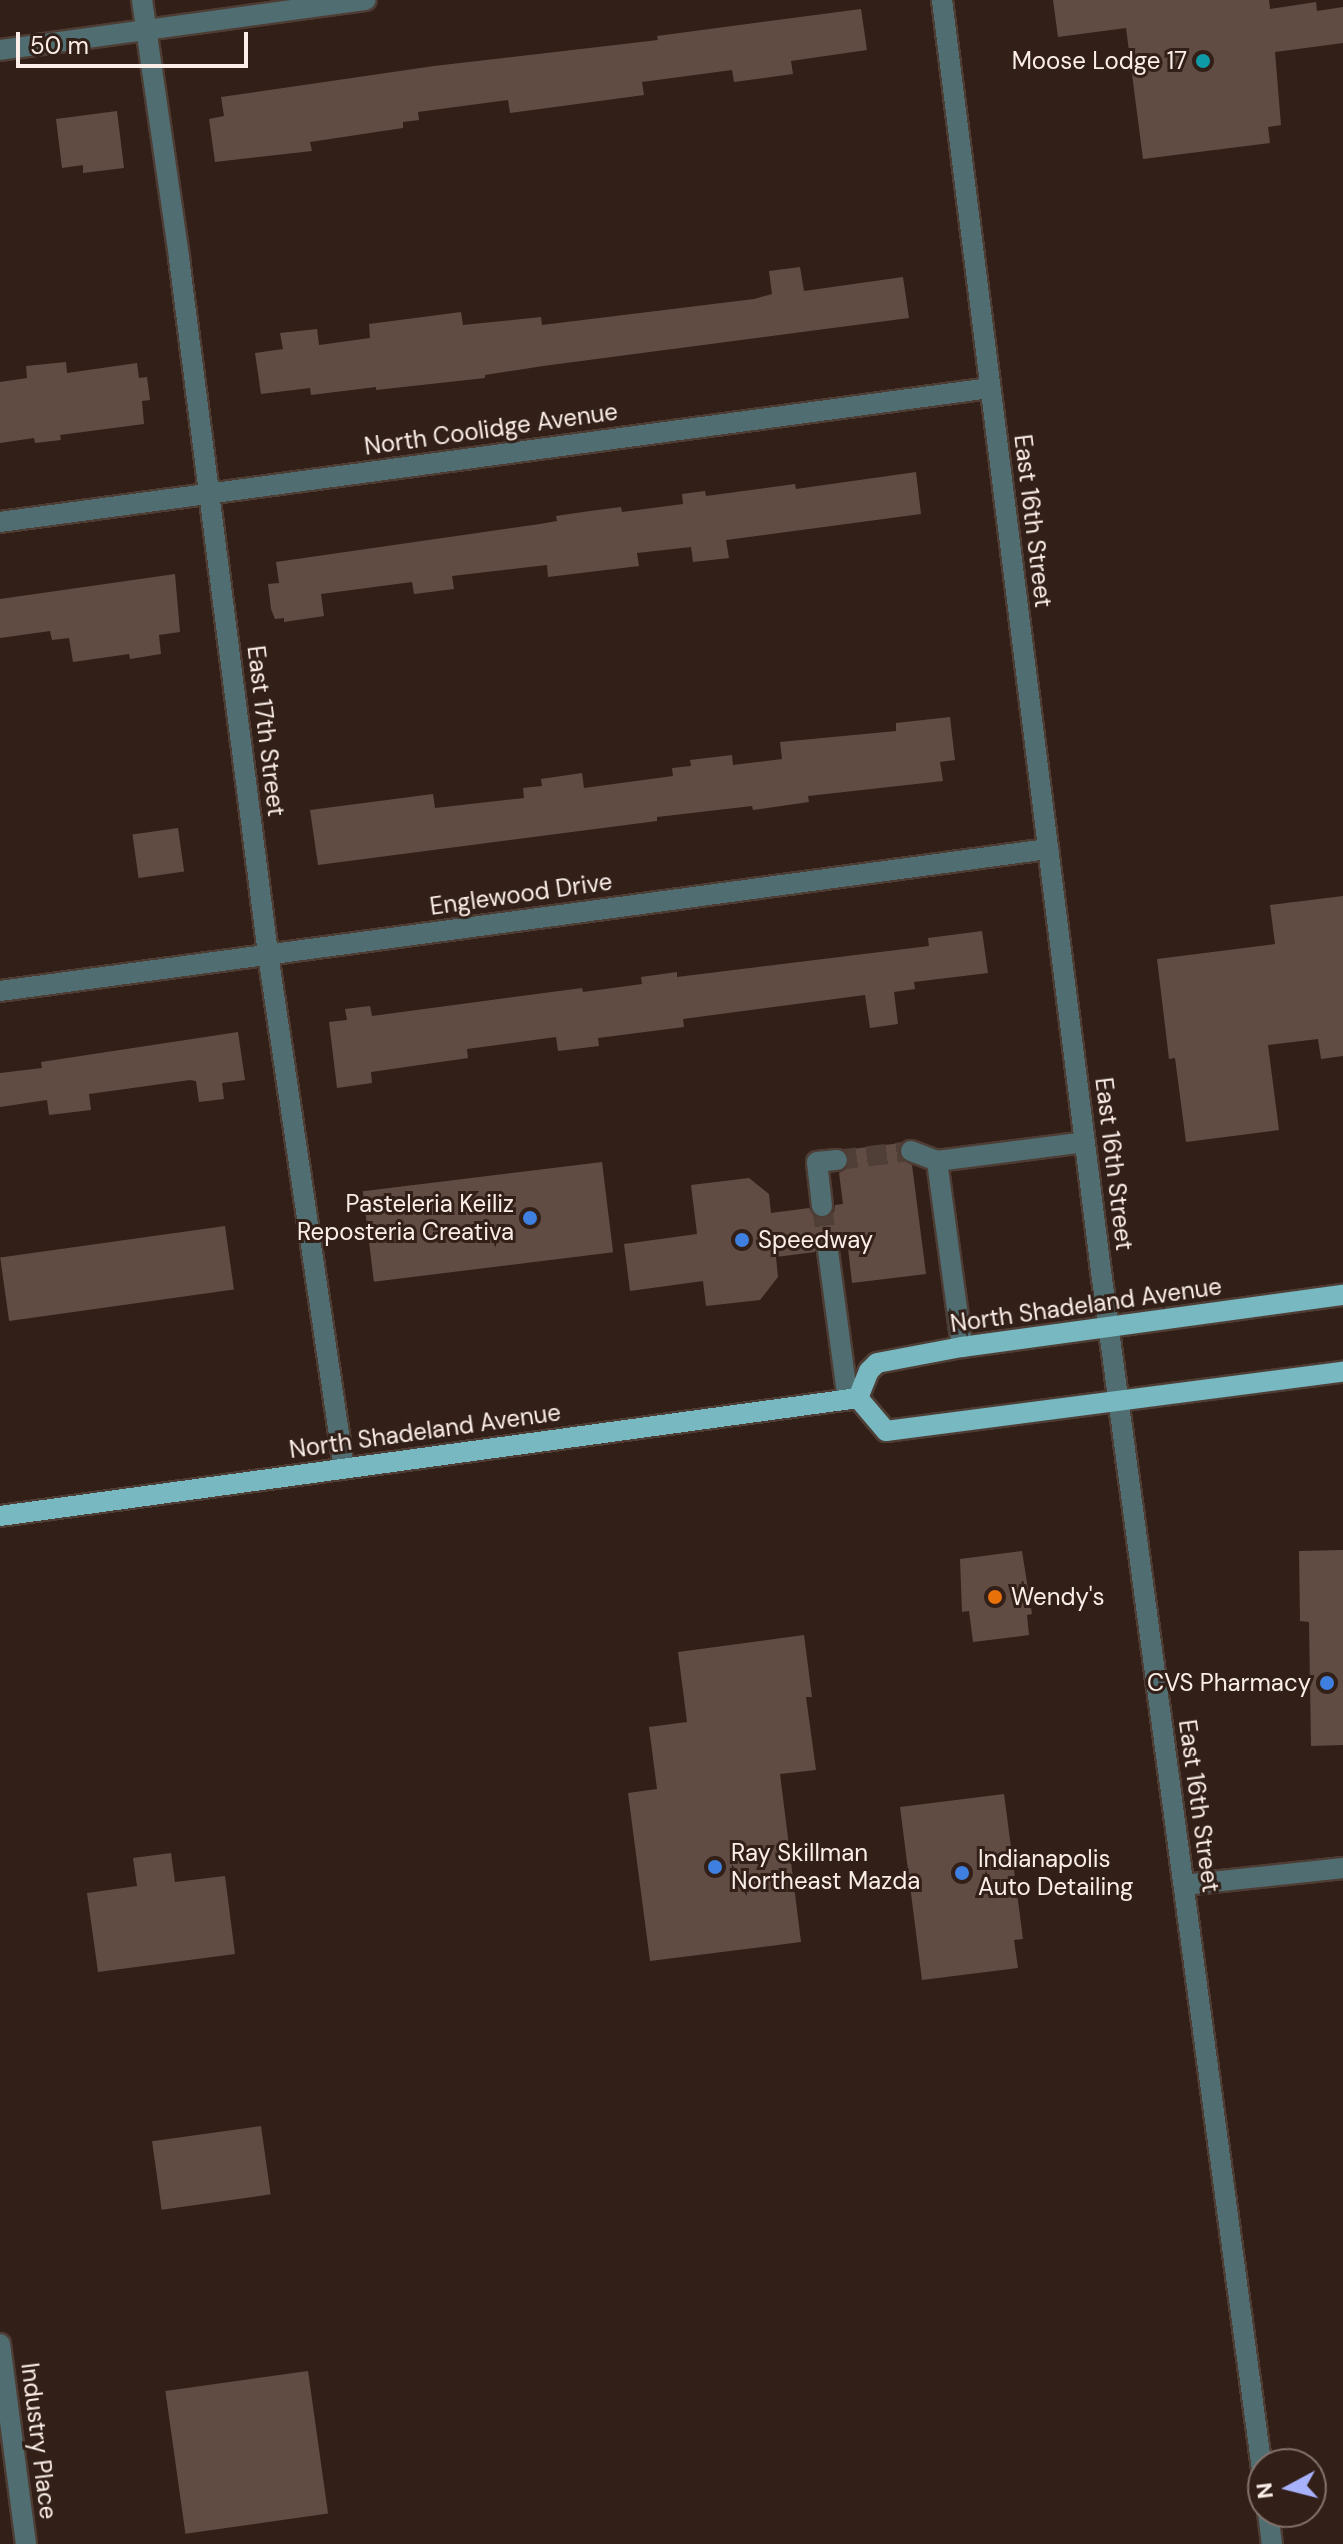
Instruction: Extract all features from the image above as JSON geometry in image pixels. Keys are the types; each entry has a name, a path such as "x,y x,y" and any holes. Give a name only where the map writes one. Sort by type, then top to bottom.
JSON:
{"main road":[{"name":"North Shadeland Avenue","path":"0,1516 853,1399 877,1363 962,1347 1343,1295"},
{"path":"853,1399 886,1431 1343,1372"}],"street":[{"name":"East 17th Street","path":"142,0 268,954 344,1468"},
{"path":"0,50 366,0"},
{"name":"East 16th Street","path":"942,0 1108,1327 1259,2448"},
{"name":"North Coolidge Avenue","path":"0,522 990,388"},
{"name":"Englewood Drive","path":"0,991 1048,849"},
{"path":"911,1151 937,1161 1085,1142"},
{"path":"822,1206 817,1162 837,1160"},
{"path":"937,1161 962,1347"},
{"path":"828,1251 853,1399"},
{"path":"1184,1885 1343,1868"},
{"name":"Industry Place","path":"0,2344 26,2544"}],"building":[{"name":"Moose Lodge 17","path":"1053,0 1269,0 1270,9 1316,2 1317,11 1343,7 1343,43 1275,52 1281,125 1268,127 1270,143 1143,159 1126,28 1058,37"},
{"path":"861,9 867,50 791,61 793,74 734,82 732,70 642,82 644,95 510,113 508,100 418,112 419,120 403,122 403,128 310,142 312,151 215,162 209,119 224,116 221,97 434,66 658,40 657,36"},
{"path":"117,111 124,168 83,173 83,165 62,168 56,119"},
{"path":"800,267 804,291 903,277 909,318 543,366 485,375 485,378 311,395 310,388 261,394 255,353 283,349 280,333 317,329 319,345 370,338 369,324 461,312 463,325 541,317 542,325 754,299 772,294 769,271"},
{"path":"66,362 67,373 137,363 139,378 147,377 150,400 142,401 144,424 60,435 61,440 35,443 34,438 0,443 0,382 27,378 26,366"},
{"path":"916,472 921,514 726,540 729,558 693,562 691,547 637,553 639,566 548,577 547,565 452,576 454,589 414,594 412,582 321,594 324,616 284,622 284,618 275,619 271,609 268,584 279,583 276,562 540,524 557,521 556,516 590,511 621,507 622,512 683,504 682,494 705,491 706,496 795,484 796,489"},
{"path":"175,574 180,632 159,635 161,654 130,659 129,654 73,662 69,638 52,640 50,631 0,638 0,599"},
{"path":"950,717 955,760 940,762 943,781 808,796 809,802 753,810 752,806 657,817 657,821 318,865 310,810 433,794 435,808 524,798 523,788 542,786 541,779 582,773 584,788 673,776 672,768 691,766 690,760 732,755 733,765 782,759 780,742 896,731 896,723"},
{"path":"178,828 184,872 139,878 132,834"},
{"path":"1343,896 1343,1056 1321,1059 1318,1039 1268,1045 1279,1130 1186,1142 1175,1058 1169,1059 1157,959 1275,944 1270,905"},
{"path":"982,931 988,973 914,982 915,989 894,992 898,1024 870,1028 865,995 683,1019 684,1027 598,1038 599,1046 558,1051 556,1037 467,1049 468,1058 371,1072 372,1083 337,1088 329,1022 347,1020 345,1009 370,1006 372,1016 582,988 583,992 642,984 641,977 677,972 677,977 929,946 928,938"},
{"path":"238,1032 245,1080 222,1083 224,1099 199,1102 196,1081 190,1080 89,1094 91,1110 49,1115 47,1100 0,1107 0,1073 42,1068 41,1062"},
{"path":"901,1143 900,1158 912,1165 926,1274 852,1283 848,1248 841,1249 838,1242 827,1238 820,1241 815,1252 776,1257 778,1277 760,1300 706,1306 703,1281 630,1291 624,1244 697,1234 691,1185 749,1178 769,1194 771,1213 809,1208 816,1218 824,1219 834,1212 835,1205 843,1204 839,1173 845,1170 850,1159 844,1150"},
{"path":"602,1162 613,1252 374,1282 363,1191"},
{"path":"225,1226 234,1289 9,1321 0,1258"},
{"name":"CVS Pharmacy","path":"1343,1550 1343,1745 1311,1746 1309,1622 1300,1621 1299,1551"},
{"name":"Wendy's","path":"1022,1551 1032,1614 1027,1615 1029,1635 973,1642 969,1611 962,1612 960,1559"},
{"name":"Ray Skillman Northeast Mazda","path":"804,1635 812,1697 806,1697 816,1770 780,1774 801,1942 650,1961 628,1793 657,1789 649,1727 687,1722 678,1652"},
{"name":"Indianapolis Auto Detailing","path":"1004,1794 1023,1939 1014,1940 1018,1968 922,1980 900,1807"},
{"path":"171,1853 175,1882 225,1876 235,1954 98,1972 87,1893 137,1886 133,1858"},
{"path":"261,2126 271,2194 162,2210 152,2141"},
{"path":"308,2371 328,2514 185,2534 165,2391"}],"tunnel":[{"path":"837,1160 911,1151"},
{"path":"822,1206 828,1251"}],"place":[{"name":"Moose Lodge 17","path":"1203,61"},
{"name":"Pasteleria Keiliz Reposteria Creativa","path":"530,1218"},
{"name":"Speedway","path":"742,1240"},
{"name":"Wendy's","path":"995,1597"},
{"name":"CVS Pharmacy","path":"1327,1683"},
{"name":"Ray Skillman Northeast Mazda","path":"715,1867"},
{"name":"Indianapolis Auto Detailing","path":"962,1873"}]}
